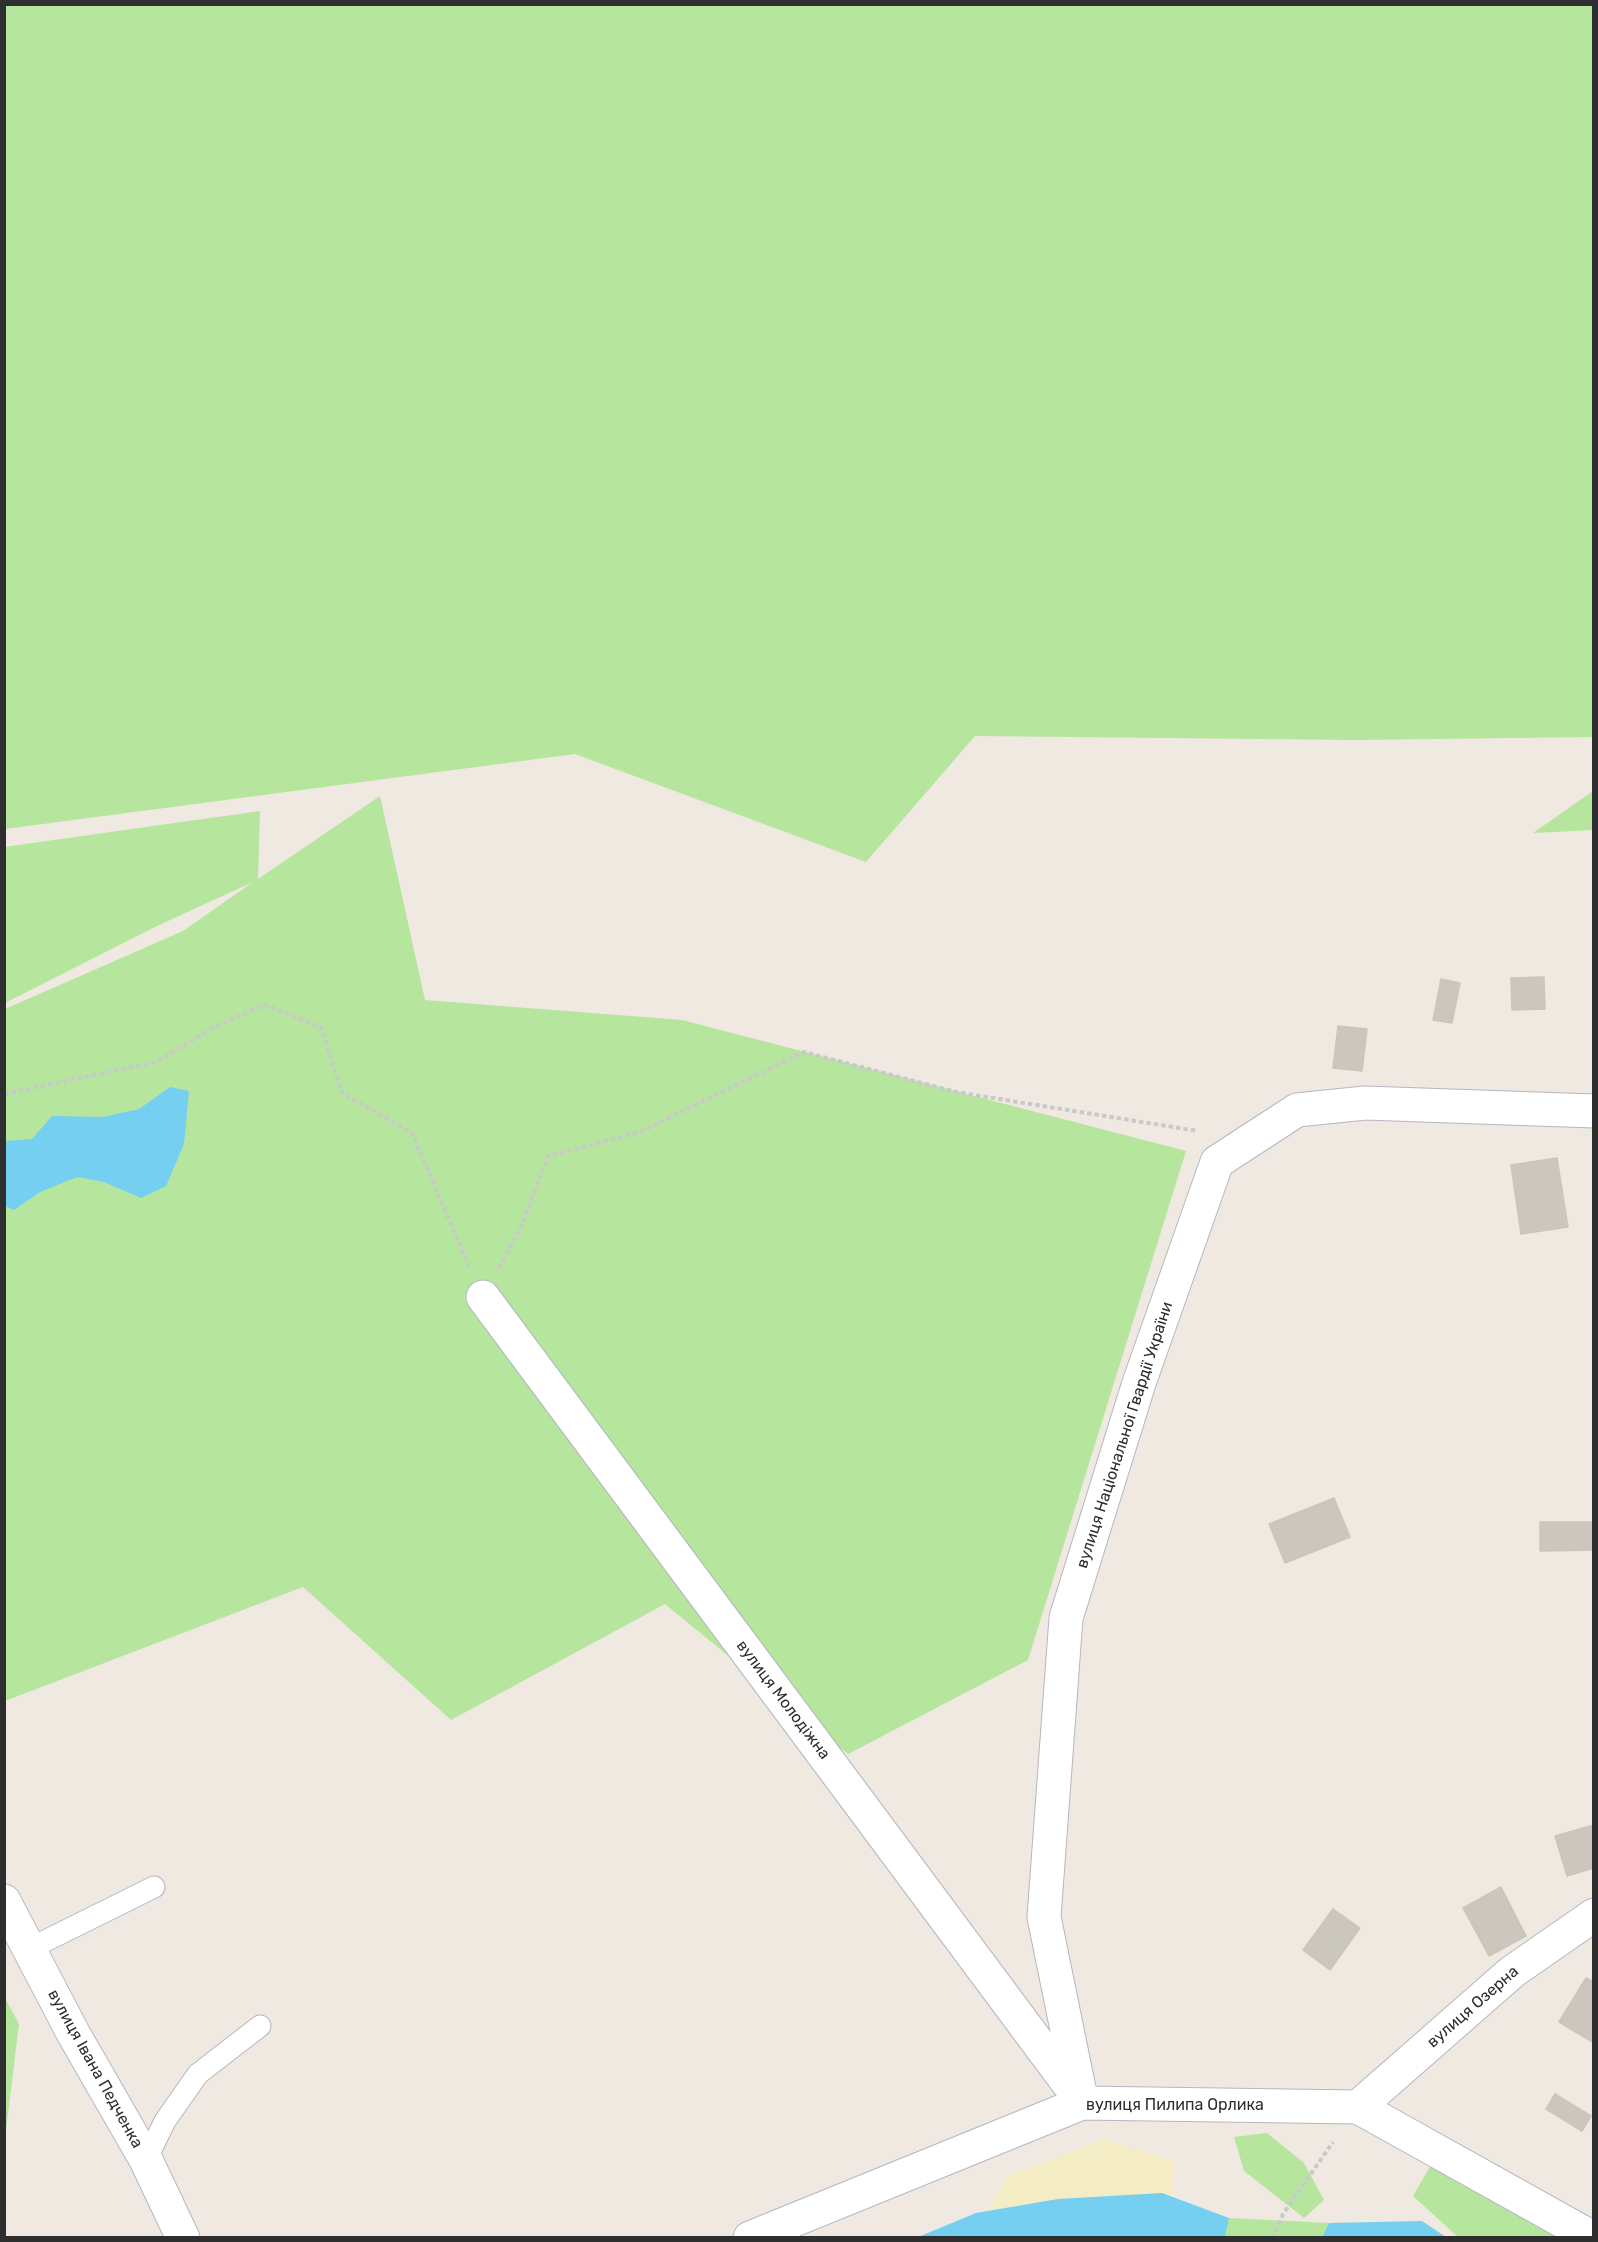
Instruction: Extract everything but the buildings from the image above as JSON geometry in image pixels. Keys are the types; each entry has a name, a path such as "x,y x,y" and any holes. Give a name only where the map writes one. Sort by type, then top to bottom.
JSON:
{"street":[{"name":"вулиця Національної Гвардії України","path":"1082,2103 1044,1917 1066,1618 1139,1383 1217,1162 1297,1110 1365,1103 1593,1111"},
{"name":"вулиця Молодіжна","path":"483,1297 1082,2103"},
{"name":"вулиця Івана Педченка","path":"4,1901 73,2033 146,2160 183,2238"},
{"name":"вулиця Озерна","path":"1358,2107 1512,1972 1593,1915"},
{"name":"вулиця Пилипа Орлика","path":"750,2238 1082,2103 1358,2107 1593,2238"}],"lane":[{"path":"29,1949 154,1887"},
{"path":"146,2160 165,2121 198,2074 260,2026"}],"path":[{"path":"4,1094 156,1062 216,1026 265,1005 321,1027 342,1093 412,1133 483,1297"},
{"path":"483,1297 522,1225 548,1156 640,1132 804,1052 956,1092 1139,1123 1252,1138"},
{"path":"1272,2238 1283,2214 1358,2107"}],"green space":[{"path":"4,5 1593,5 1593,737 1356,740 975,736 866,862 575,754 5,829"},
{"path":"1593,791 1593,830 1533,833"},
{"path":"380,796 425,1000 682,1020 1186,1151 1028,1660 848,1754 665,1604 451,1720 303,1587 5,1701 5,1009 183,931 253,882 157,926 5,1003 4,847 260,811 258,879"},
{"path":"5,1998 19,2024 5,2138"},
{"path":"1267,2133 1304,2163 1324,2200 1304,2218 1244,2171 1234,2137"},
{"path":"1431,2165 1567,2237 1458,2237 1413,2196"},
{"path":"1229,2218 1329,2223 1322,2237 1224,2238"}],"sand":[{"path":"1104,2139 1175,2161 1172,2197 1089,2197 977,2228 1007,2176"}],"water":[{"path":"170,1087 189,1091 184,1144 166,1186 141,1198 104,1182 77,1177 40,1192 14,1210 5,1206 5,1141 32,1139 52,1116 103,1117 139,1109"},
{"path":"1162,2193 1229,2218 1225,2237 918,2237 976,2213 1058,2199"},
{"path":"1422,2221 1446,2237 1322,2237 1329,2223"}]}
